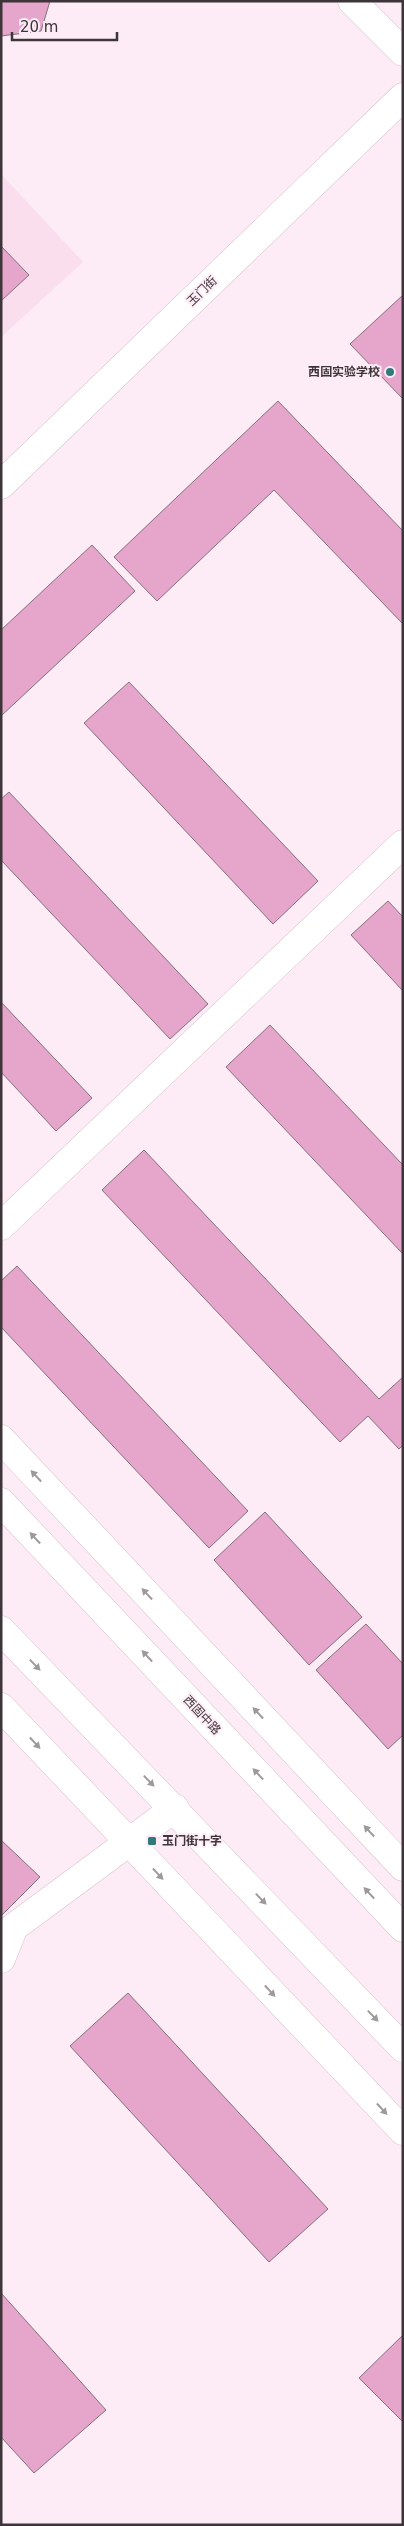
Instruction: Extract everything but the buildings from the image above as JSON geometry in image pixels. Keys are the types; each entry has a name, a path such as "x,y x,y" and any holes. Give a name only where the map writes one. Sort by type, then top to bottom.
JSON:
{"street":[{"path":"352,1 403,52"},
{"name":"玉门街","path":"1,485 403,96"},
{"path":"1,1226 403,844"},
{"path":"1,1439 403,1867"},
{"name":"西固中路","path":"1,1502 403,1928"},
{"path":"1,1630 175,1808 403,2048"},
{"path":"1,1707 403,2131"},
{"path":"1,1959 14,1927 175,1808"}],"shaded area":[{"path":"1,174 83,262 1,337"}],"place":[{"name":"西固实验学校","path":"390,372"},
{"name":"玉门街十字","path":"152,1841"}]}
